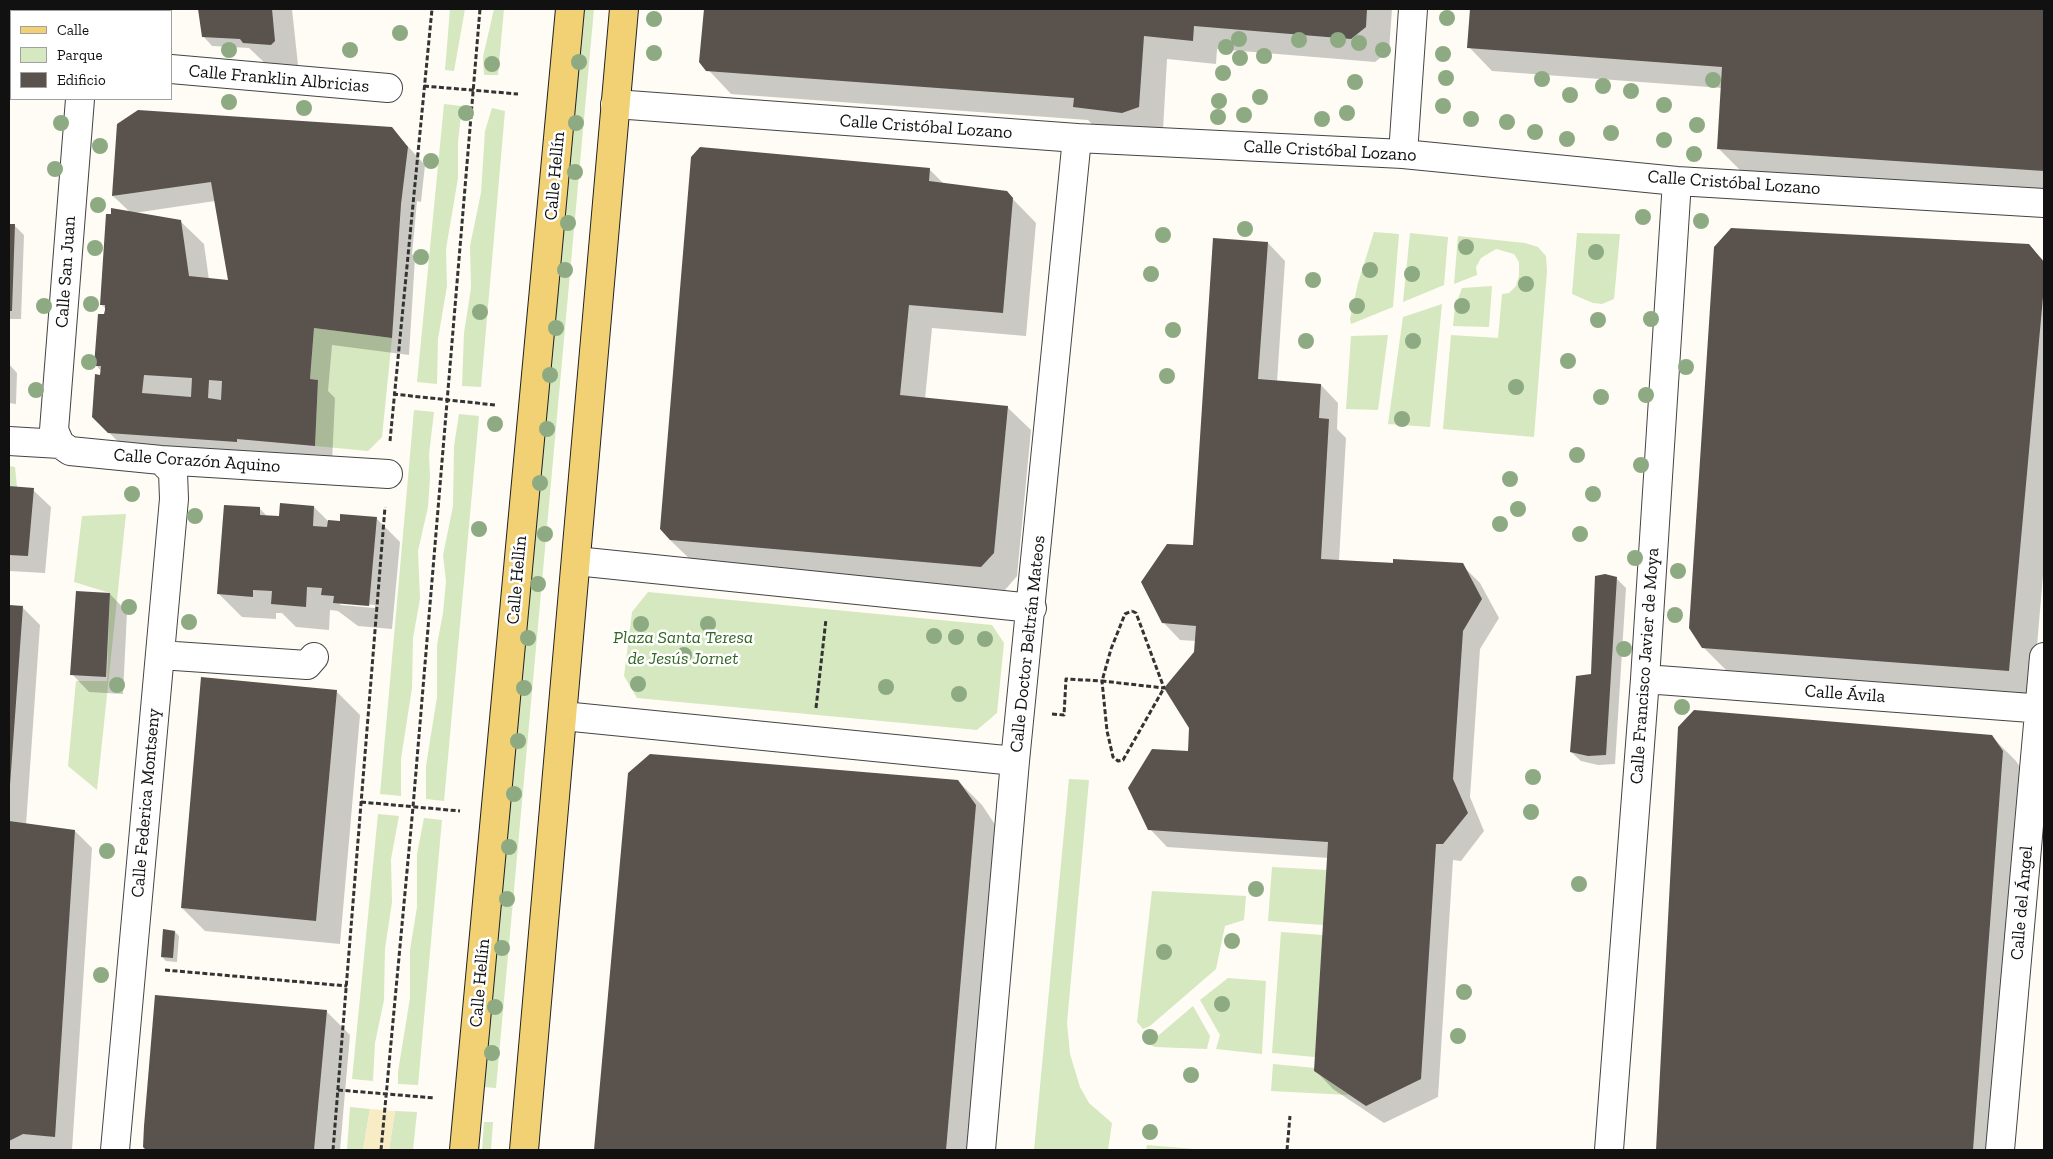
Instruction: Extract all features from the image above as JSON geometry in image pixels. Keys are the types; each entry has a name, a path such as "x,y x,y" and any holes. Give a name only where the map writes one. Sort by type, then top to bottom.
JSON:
{"main road":[{"name":"Calle Hellín","path":"464,1150 570,9"},
{"path":"524,1150 624,9"}],"street":[{"path":"1403,154 1413,9"},
{"name":"Calle Franklin Albricias","path":"172,69 388,88"},
{"name":"Calle San Juan","path":"60,444 54,430 80,100"},
{"name":"Calle Cristóbal Lozano","path":"615,104 1076,138 1403,154 1677,180 2044,203"},
{"name":"Calle Doctor Beltrán Mateos","path":"981,1150 1015,761 1032,608 1076,138"},
{"name":"Calle Francisco Javier de Moya","path":"1610,1150 1646,679 1677,180"},
{"name":"Calle Corazón Aquino","path":"9,441 60,444 70,451 161,460 388,474"},
{"name":"Calle Federica Montseny","path":"114,1150 174,499 173,472 161,460"},
{"path":"576,561 1032,608"},
{"path":"160,655 307,665 314,657"},
{"name":"Calle del Ángel","path":"2000,1150 2042,709 2044,656"},
{"name":"Calle Ávila","path":"1646,679 2042,709"},
{"path":"563,716 1015,761"}],"path":[{"path":"333,1150 393,394 432,9"},
{"path":"381,1150 413,807 480,9"},
{"path":"388,88 407,85 518,94"},
{"path":"393,394 495,404"},
{"path":"813,741 829,587"},
{"path":"1132,611 1136,613 1164,688 1123,760 1118,761 1113,757 1107,731 1102,681 1111,649 1125,614 1132,611"},
{"path":"1020,711 1064,715 1066,679 1164,688"},
{"path":"361,802 460,812"},
{"path":"157,969 346,986"},
{"path":"338,1090 435,1098"},
{"path":"1287,1150 1290,1116"}],"green space":[{"path":"450,9 465,9 454,71 445,70"},
{"path":"494,9 504,9 498,75 484,75 483,57"},
{"path":"584,9 594,9 496,1088 484,1087"},
{"path":"444,104 462,106 458,142 458,178 446,249 447,286 438,339 437,384 417,382"},
{"path":"492,108 505,111 481,387 462,386 464,333 471,288 470,246 481,193 485,131"},
{"path":"1374,232 1399,234 1393,307 1351,324 1350,319 1358,283"},
{"path":"1410,233 1448,237 1444,285 1403,302"},
{"path":"1577,233 1620,234 1614,299 1602,304 1593,303 1572,294"},
{"path":"1458,236 1525,243 1538,247 1546,256 1547,271 1534,437 1443,429 1451,335 1498,338 1502,294 1509,293 1516,286 1519,276 1519,262 1514,254 1496,249 1481,258 1476,267 1477,275 1454,284"},
{"path":"1492,286 1489,327 1453,326 1455,307 1462,288"},
{"path":"1442,304 1430,427 1388,424 1403,317"},
{"path":"314,328 392,338 382,437 368,451 315,446 318,380 310,379"},
{"path":"1388,335 1378,410 1346,409 1351,336"},
{"path":"414,410 434,412 429,454 428,507 418,551 420,599 413,638 412,688 401,759 401,796 380,794"},
{"path":"459,414 479,416 444,801 426,799 426,766 437,697 437,645 446,581 443,555 453,506 454,446"},
{"path":"9,466 15,467 17,487 9,486"},
{"path":"126,514 97,790 68,766 76,681 107,681 110,593 74,582 82,516"},
{"name":"Plaza Santa Teresa de Jesús Jornet","path":"648,592 992,625 1004,643 997,713 977,730 637,698 624,676 632,612"},
{"path":"1069,779 1089,780 1067,1023 1070,1054 1080,1087 1089,1103 1112,1123 1108,1150 1034,1150"},
{"path":"378,814 399,816 391,859 392,902 385,949 384,1000 375,1043 373,1081 352,1079"},
{"path":"424,818 442,820 418,1085 398,1084 398,1072 410,998 410,950 417,907 417,854"},
{"path":"1272,867 1327,870 1323,925 1268,921"},
{"path":"1152,891 1246,896 1244,920 1225,926 1216,969 1150,1026 1143,1029 1137,1022"},
{"path":"1281,932 1323,935 1315,1057 1272,1053"},
{"path":"1228,978 1266,981 1262,1054 1216,1049 1220,1035 1200,1000"},
{"path":"1193,1006 1210,1036 1207,1049 1155,1047 1151,1045 1152,1041"},
{"path":"1273,1064 1315,1068 1314,1071 1349,1095 1271,1091"},
{"path":"350,1107 370,1109 363,1150 347,1150"},
{"path":"395,1111 417,1112 413,1150 389,1150"},
{"path":"484,1122 493,1122 491,1150 482,1150"},
{"path":"1147,1145 1206,1150 1146,1150"}],"sand":[{"path":"370,1109 395,1111 389,1150 363,1150"}],"building":[{"path":"198,9 272,9 275,41 271,45 243,43 240,39 202,37"},
{"path":"704,9 1367,9 1366,27 1351,39 1194,26 1193,41 1144,36 1139,107 1122,113 1073,107 1074,98 706,71 699,62"},
{"path":"1470,9 2044,9 2044,171 1717,149 1722,67 1467,48"},
{"path":"138,110 392,127 408,147 401,204 392,338 314,328 310,379 318,380 315,446 237,439 237,442 108,433 92,417 95,374 100,375 101,366 94,366 98,314 104,314 105,310 105,305 100,305 106,214 111,214 111,208 181,220 189,276 228,280 211,182 112,196 117,124","holes":["144,375 192,378 191,397 142,393","209,380 222,381 221,400 208,398"]},
{"path":"700,147 930,168 929,181 1007,191 1013,198 1003,313 909,305 900,395 1008,406 994,553 981,567 670,540 660,529 691,157"},
{"path":"9,224 15,224 12,311 9,311"},
{"path":"1731,228 2029,244 2044,262 2043,297 2009,671 1702,648 1689,628 1714,247"},
{"path":"1213,238 1268,242 1258,379 1321,384 1319,418 1329,419 1321,559 1393,563 1393,559 1463,563 1482,599 1463,631 1453,779 1468,813 1443,844 1436,844 1421,1079 1366,1106 1314,1071 1328,842 1148,830 1128,788 1152,749 1188,751 1189,728 1164,688 1194,652 1196,626 1162,623 1141,582 1167,544 1193,545"},
{"path":"9,486 34,488 28,556 9,555"},
{"path":"280,503 314,506 313,526 327,527 328,520 340,521 340,514 377,517 369,606 333,603 334,596 321,595 322,588 307,587 306,607 271,604 272,591 253,590 253,597 217,594 224,505 260,507 260,515 279,516"},
{"path":"1605,574 1617,577 1606,755 1588,756 1570,752 1576,676 1591,674 1595,576"},
{"path":"76,591 110,593 106,677 70,675"},
{"path":"9,605 23,606 10,785 9,785"},
{"path":"201,677 337,690 316,921 181,908"},
{"path":"1694,710 1992,735 2003,751 1973,1150 1656,1150 1678,727"},
{"path":"650,754 958,780 976,805 946,1150 594,1150 628,773"},
{"path":"9,821 75,830 55,1137 23,1134 9,1141"},
{"path":"163,929 175,931 173,958 161,957"},
{"path":"155,995 327,1010 314,1150 146,1150 143,1147 144,1126"}]}
